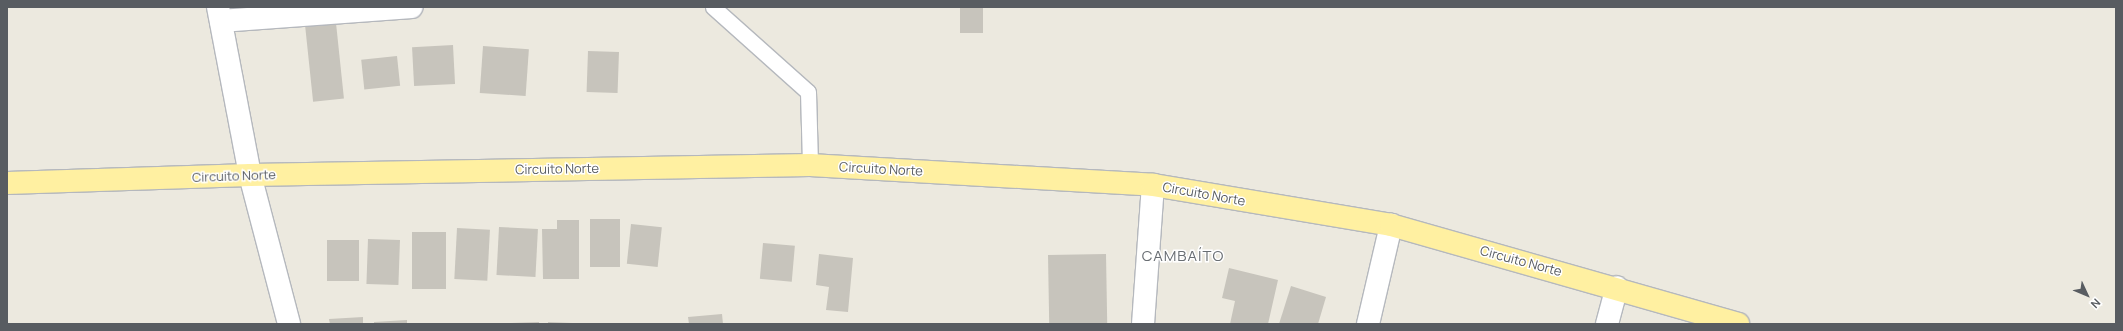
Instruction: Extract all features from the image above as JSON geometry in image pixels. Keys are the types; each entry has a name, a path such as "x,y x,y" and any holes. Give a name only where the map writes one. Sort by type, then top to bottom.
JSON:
{"main road":[{"name":"Circuito Norte","path":"7,183 250,175 810,165 1153,185 1391,226 1617,287 1738,324"}],"street":[{"path":"289,324 250,175 219,14 411,7"},
{"path":"1143,324 1153,185"},
{"path":"1368,324 1391,226"},
{"path":"1607,324 1617,287"}],"lane":[{"path":"712,7 808,92 810,165"}],"building":[{"path":"960,7 983,7 983,33 960,33"},
{"path":"336,23 344,99 313,102 305,26"},
{"path":"453,45 455,84 414,86 412,47"},
{"path":"483,46 529,49 526,96 480,93"},
{"path":"588,51 619,52 618,93 587,92"},
{"path":"397,56 400,86 364,90 361,60"},
{"path":"590,219 620,219 620,267 590,267"},
{"path":"557,220 579,220 579,279 543,279 542,229 557,229"},
{"path":"631,224 662,227 658,267 627,264"},
{"path":"499,227 538,229 535,277 496,275"},
{"path":"457,228 490,230 487,281 454,279"},
{"path":"412,232 446,232 446,289 412,289"},
{"path":"368,239 400,240 398,285 366,284"},
{"path":"327,240 359,240 359,281 327,281"},
{"path":"763,243 795,246 792,282 760,279"},
{"path":"819,254 853,258 848,312 826,310 829,287 816,285"},
{"path":"1106,254 1107,324 1049,324 1048,255"},
{"path":"1229,268 1278,280 1268,324 1230,324 1235,301 1222,298"},
{"path":"1291,286 1326,297 1318,324 1279,324"},
{"path":"722,314 723,324 689,324 688,317"},
{"path":"363,317 363,324 330,324 329,319"},
{"path":"407,320 407,324 374,324 374,322"},
{"path":"539,322 539,324 511,324 511,323"},
{"path":"548,322 572,323 572,324 548,324"}],"district":[{"name":"CAMBAÍTO","path":"1183,256"}]}
